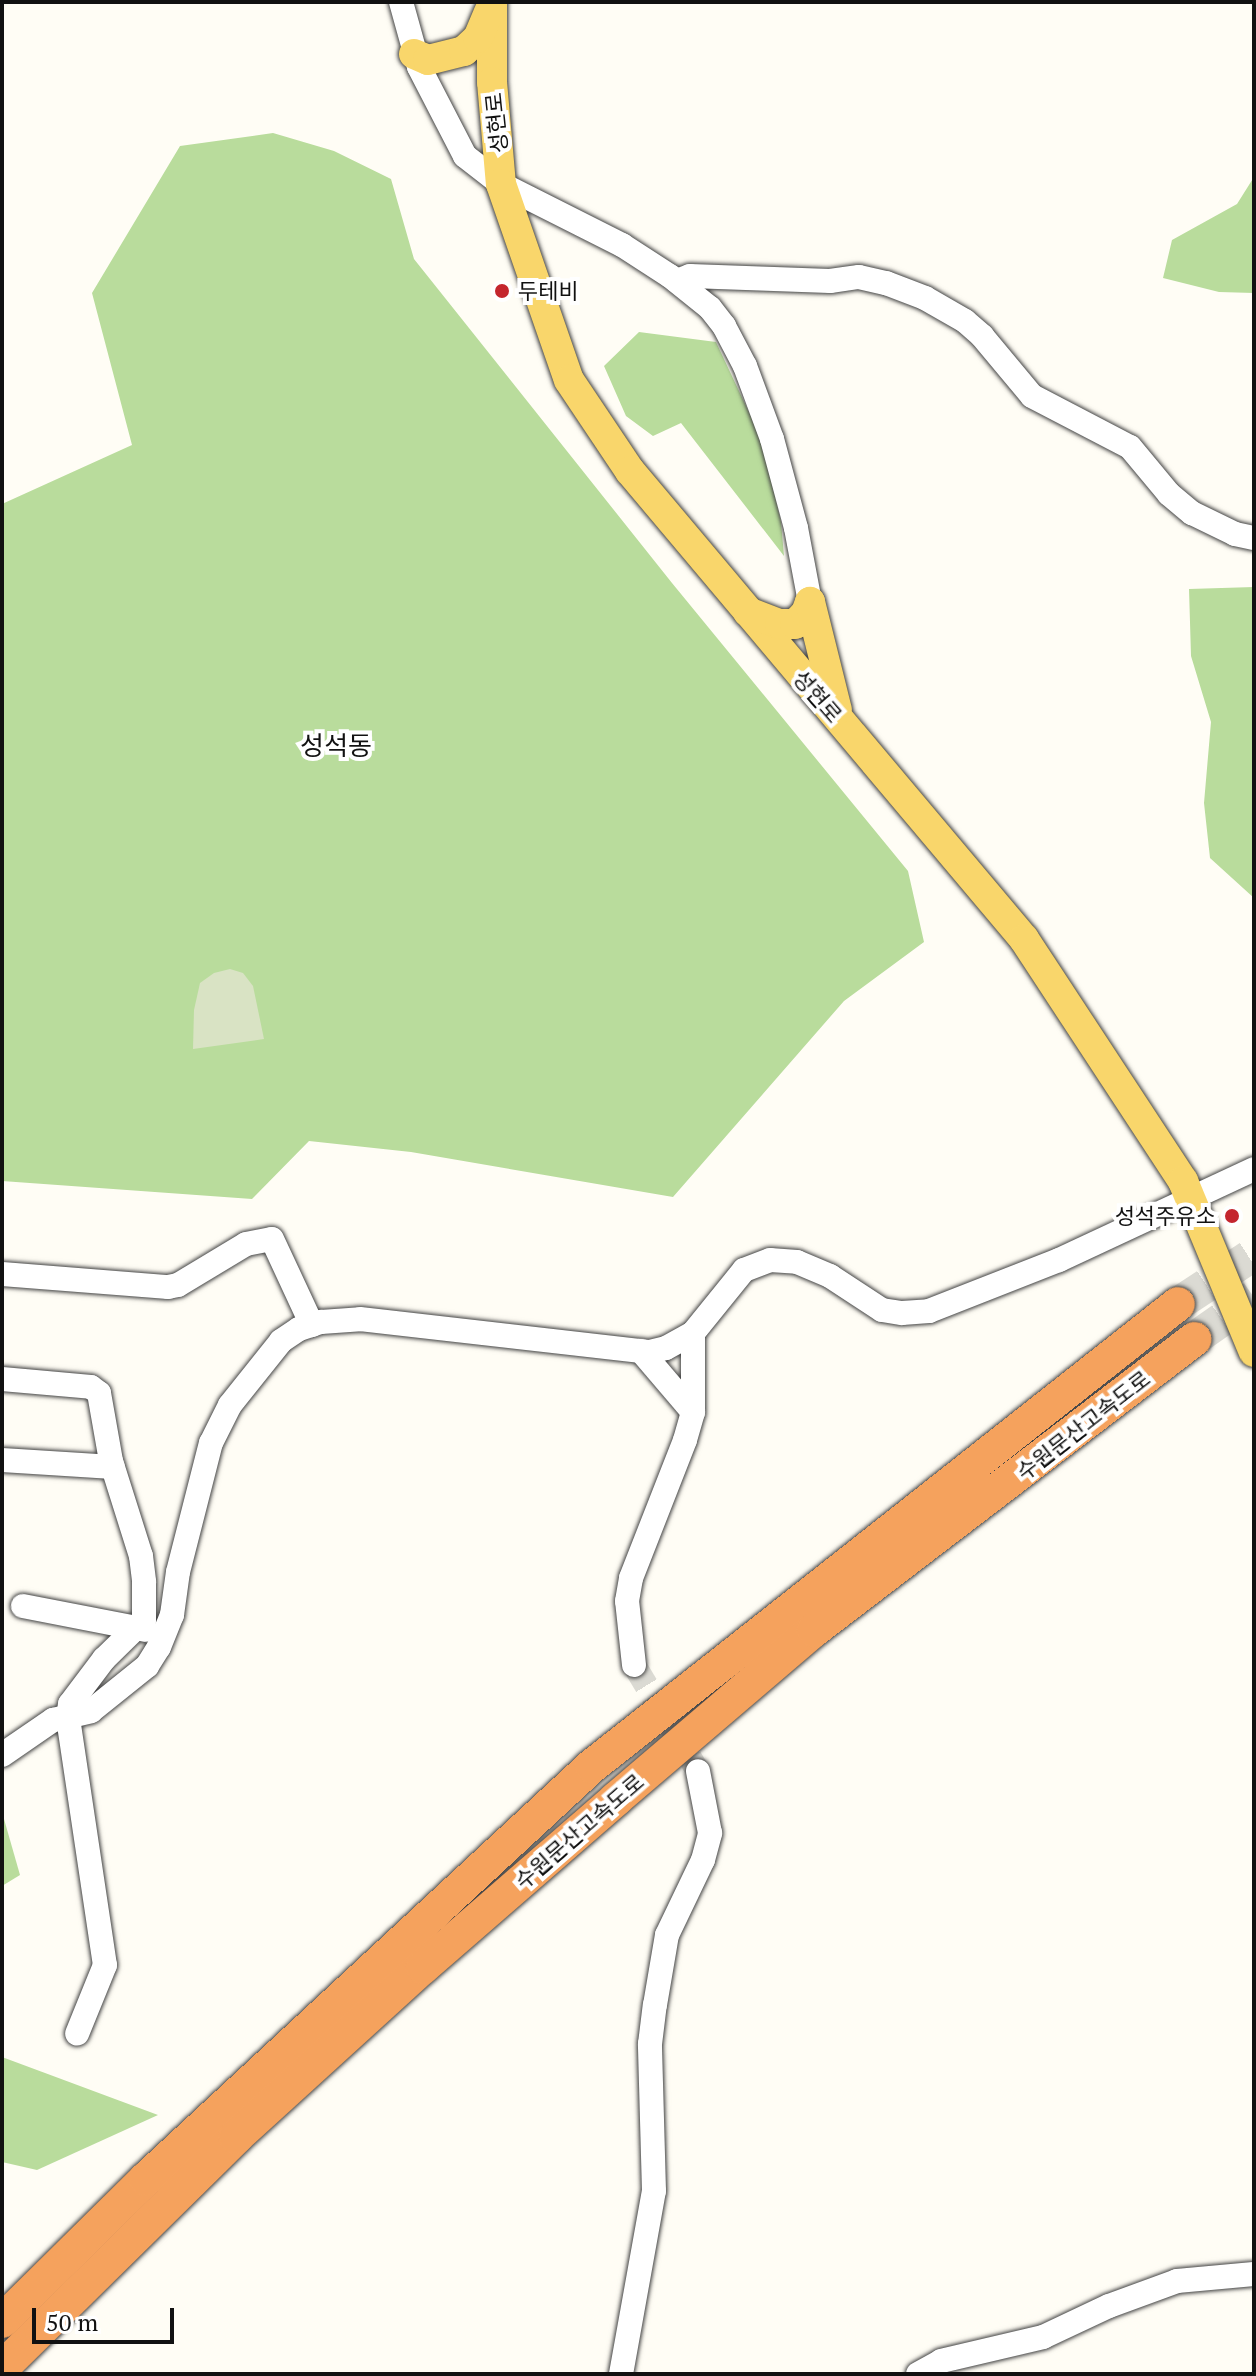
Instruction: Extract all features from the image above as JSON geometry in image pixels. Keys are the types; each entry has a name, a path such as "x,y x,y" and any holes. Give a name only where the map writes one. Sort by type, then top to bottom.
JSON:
{"highway":[{"name":"수원문산고속도로","path":"2,2321 146,2179 592,1766 1178,1304"},
{"name":"수원문산고속도로","path":"2,2368 247,2126 616,1799 814,1630 1194,1339"}],"main road":[{"path":"414,54 428,60 464,51 478,38 492,2"},
{"name":"성현로","path":"492,2 492,82 501,184 569,380 630,471 1024,939 1183,1181 1254,1352"},
{"path":"745,611 766,621 789,625 801,621 810,602"},
{"path":"810,602 824,668 842,723"}],"street":[{"path":"401,2 414,54 465,156 501,184 622,245 677,281 710,308 724,326 745,366 784,484 810,602"},
{"path":"677,281 690,276 817,281 859,277 886,283 925,298 965,321 982,336 1032,396 1130,447 1169,494 1192,513 1235,534 1254,538"},
{"path":"2,1755 53,1720 91,1711 147,1666 172,1615 178,1572 211,1443 230,1405 281,1341 312,1325 360,1319 641,1351 666,1348 693,1333 744,1270 770,1260 797,1262 830,1276 882,1310 929,1311 1059,1260 1254,1169"},
{"path":"2,1274 168,1287 178,1285 246,1244 272,1239 312,1325"},
{"path":"634,1665 627,1601 631,1578 693,1412 693,1333"},
{"path":"641,1351 693,1412"},
{"path":"2,1379 91,1387 99,1393 113,1467 141,1556 146,1608 144,1620 104,1659 70,1704 68,1718 105,1965 77,2034"},
{"path":"2,1460 113,1467"},
{"path":"23,1606 164,1634"},
{"path":"621,2374 654,2191 650,2044 655,2005 667,1935 703,1860 710,1833 707,1801 698,1771"},
{"path":"918,2374 941,2361 1043,2337 1109,2306 1177,2281 1254,2274"}],"green space":[{"path":"273,133 334,151 391,179 414,259 672,583 908,871 924,942 844,1001 673,1197 411,1152 309,1141 252,1199 2,1181 2,504 132,445 92,293 180,146"},
{"path":"1254,177 1254,293 1219,292 1163,278 1172,240 1237,204"},
{"path":"639,332 716,342 762,440 781,522 784,556 681,423 653,436 626,416 604,366"},
{"path":"1254,587 1254,898 1210,858 1204,803 1211,722 1191,656 1189,589"},
{"path":"230,969 243,973 253,986 264,1039 193,1049 194,1010 200,983 214,973"},
{"path":"2,1812 20,1875 2,1886"},
{"path":"2,2057 158,2115 37,2170 2,2162"}],"tunnel":[{"path":"1178,1304 1254,1254"},
{"path":"1194,1339 1254,1297"},
{"path":"634,1665 698,1771"}],"place":[{"name":"두테비","path":"502,291"},
{"name":"성석주유소","path":"1232,1216"}],"district":[{"name":"성석동","path":"336,746"}]}
